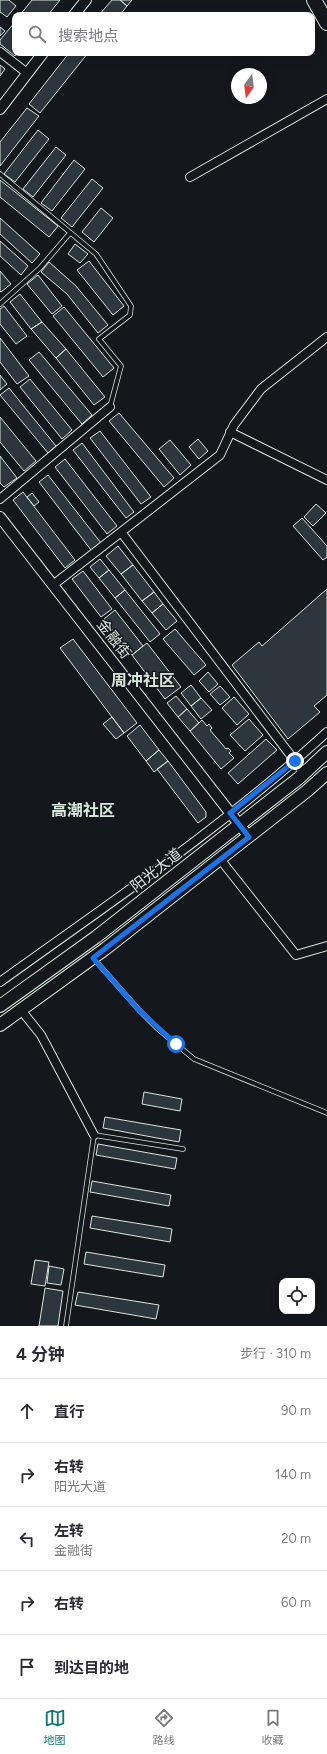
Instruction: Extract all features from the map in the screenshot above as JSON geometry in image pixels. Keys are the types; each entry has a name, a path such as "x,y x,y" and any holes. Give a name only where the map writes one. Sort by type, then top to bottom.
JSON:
{"highway":[{"path":"314,0 327,23"}],"main road":[{"name":"阳光大道","path":"0,1006 96,937 304,773 327,752"},
{"name":"阳光大道","path":"0,1025 93,958 249,837 327,773"}],"street":[{"path":"76,12 86,0"},
{"path":"0,52 27,73"},
{"path":"0,109 41,56"},
{"path":"190,177 327,99"},
{"path":"53,585 220,455 234,425 261,389 327,337"},
{"path":"0,499 110,407"},
{"path":"230,432 327,480"},
{"name":"金融街","path":"0,517 249,837"},
{"path":"121,532 304,773"},
{"path":"0,982 189,845 295,761 327,732"},
{"path":"220,859 296,955 327,946"},
{"path":"21,1010 42,1035 94,1135"}],"lane":[{"path":"0,174 96,254 131,306 130,315 99,339 121,366 110,407"},
{"path":"0,304 40,268 70,233"},
{"path":"93,958 158,1029 194,1059 327,1113"},
{"path":"66,1326 94,1135 183,1149"}],"building":[{"path":"0,0 9,0 16,6 7,17 0,12"},
{"path":"32,0 60,0 50,12 22,12"},
{"path":"112,0 120,0 127,6 122,12 102,12"},
{"path":"120,0 132,0 127,6"},
{"path":"12,26 12,54 0,44 0,40"},
{"path":"0,27 5,31 0,36"},
{"path":"67,56 86,56 40,113 29,104"},
{"path":"0,65 5,69 0,76"},
{"path":"27,108 39,116 0,166 0,142"},
{"path":"38,130 49,139 15,182 4,174"},
{"path":"56,147 66,155 33,197 23,189"},
{"path":"74,160 85,169 52,211 41,203"},
{"path":"92,179 103,188 72,227 61,218"},
{"path":"0,180 58,226 49,237 0,197"},
{"path":"101,208 113,218 94,242 82,232"},
{"path":"0,218 40,254 32,263 0,234"},
{"path":"0,241 28,266 21,275 0,256"},
{"path":"75,244 88,254 80,263 68,254"},
{"path":"89,261 124,306 113,315 77,270"},
{"path":"49,262 76,286 108,325 98,333 67,294 41,272"},
{"path":"0,271 11,284 1,292 0,291"},
{"path":"38,275 62,306 52,314 27,284"},
{"path":"20,294 42,322 31,329 10,302"},
{"path":"4,306 27,336 16,344 0,324 0,309"},
{"path":"64,307 114,368 103,377 53,316"},
{"path":"42,322 66,349 56,358 31,329"},
{"path":"0,338 29,376 17,384 0,362"},
{"path":"66,349 105,397 94,405 56,358"},
{"path":"39,352 92,415 82,424 29,360"},
{"path":"0,375 7,384 0,390"},
{"path":"30,379 72,430 62,439 20,387"},
{"path":"9,388 56,446 48,453 0,395"},
{"path":"119,413 174,478 164,487 109,421"},
{"path":"0,417 36,461 24,471 0,442"},
{"path":"100,431 151,497 141,504 90,438"},
{"path":"198,439 208,451 199,459 189,447"},
{"path":"170,440 191,465 180,475 159,449"},
{"path":"82,443 134,512 126,518 73,450"},
{"path":"0,456 17,478 4,487 0,483"},
{"path":"65,459 117,526 107,534 55,467"},
{"path":"48,475 101,543 91,550 39,482"},
{"path":"23,492 75,560 65,568 13,500"},
{"path":"32,493 39,502 34,506 27,497"},
{"path":"316,504 326,513 313,526 304,517"},
{"path":"302,518 327,546 327,557 323,560 293,526"},
{"path":"118,546 133,565 121,574 106,556"},
{"path":"100,559 109,570 99,578 90,567"},
{"path":"133,565 154,592 142,601 121,574"},
{"path":"109,570 125,590 115,598 99,578"},
{"path":"83,571 112,609 101,617 72,579"},
{"path":"327,589 327,695 314,706 320,712 288,739 232,665 259,642 262,646"},
{"path":"125,590 160,634 150,642 115,598"},
{"path":"154,592 163,604 152,613 142,601"},
{"path":"163,604 177,621 166,630 152,613"},
{"path":"115,610 143,646 132,655 104,619"},
{"path":"175,629 206,665 194,675 163,639"},
{"path":"73,639 137,723 124,733 60,648"},
{"path":"147,643 181,687 165,699 132,655"},
{"path":"208,672 218,684 209,692 199,681"},
{"path":"191,685 201,698 191,706 181,693"},
{"path":"220,686 230,697 220,705 210,694"},
{"path":"176,696 187,709 178,717 167,703"},
{"path":"234,697 249,714 237,725 222,708"},
{"path":"201,698 212,710 201,719 191,706"},
{"path":"187,709 199,723 190,731 178,717"},
{"path":"112,717 124,733 116,739 103,724"},
{"path":"249,719 263,735 245,751 230,735"},
{"path":"202,720 207,726 209,724 212,728 210,730 226,749 228,748 231,751 229,753 234,758 221,769 190,731"},
{"path":"140,725 159,750 146,761 127,736"},
{"path":"266,739 277,750 238,784 228,773"},
{"path":"159,750 168,761 154,772 146,761"},
{"path":"168,761 206,812 206,817 198,823 157,769"},
{"path":"144,1092 182,1099 180,1111 142,1104"},
{"path":"105,1117 181,1130 179,1142 103,1128"},
{"path":"98,1144 177,1158 175,1169 96,1155"},
{"path":"92,1181 171,1195 169,1206 90,1192"},
{"path":"92,1216 172,1229 170,1242 90,1228"},
{"path":"86,1252 165,1265 163,1277 84,1264"},
{"path":"35,1260 49,1262 45,1286 31,1284"},
{"path":"49,1266 64,1269 61,1285 47,1283"},
{"path":"45,1288 63,1291 58,1326 39,1326"},
{"path":"78,1292 159,1305 156,1319 75,1305"}],"district":[{"name":"周冲社区","path":"143,680"},
{"name":"高潮社区","path":"83,810"}],"route":[{"path":"176,1044 139,1010 93,958 249,837 230,813 295,761"}]}
